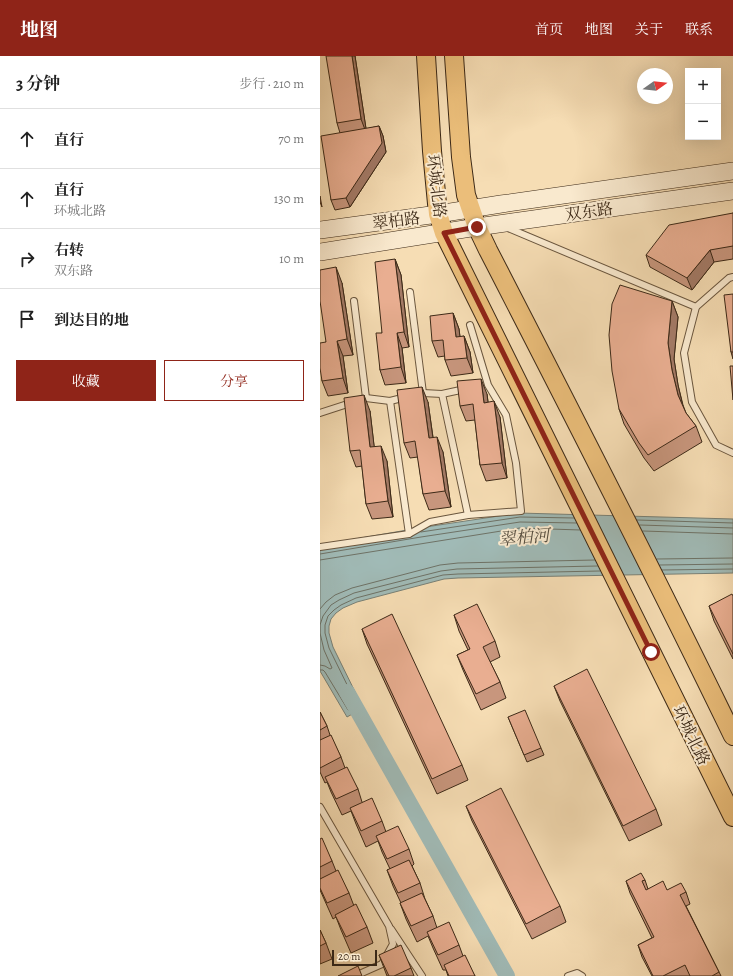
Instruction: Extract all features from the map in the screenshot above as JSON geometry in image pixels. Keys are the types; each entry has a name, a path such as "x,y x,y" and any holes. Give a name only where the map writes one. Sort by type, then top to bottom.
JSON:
{"main road":[{"name":"环城北路","path":"426,56 432,151 438,214 444,233 733,817"},
{"name":"环城北路","path":"454,56 461,157 466,195 477,227 609,485 733,736"},
{"name":"双东路","path":"471,209 733,171"},
{"name":"双东路","path":"444,233 733,191"},
{"name":"翠柏路","path":"320,230 471,209"},
{"name":"翠柏路","path":"320,252 444,233"}],"lane":[{"path":"499,224 696,307"},
{"path":"733,277 729,278 696,307 684,353 692,402 716,445 733,453"},
{"path":"410,292 423,393"},
{"path":"354,301 366,398"},
{"path":"320,547 409,534 430,522 468,515 521,511 516,462 506,415 488,385 470,326"},
{"path":"480,386 488,385"},
{"path":"320,413 366,398 390,401 423,393 442,394 473,388"},
{"path":"442,394 468,515"},
{"path":"390,401 409,534"},
{"path":"320,807 389,926 422,976"},
{"path":"354,976 382,964 393,944 389,926"},
{"path":"568,976 577,973 582,976"}],"water":[{"name":"翠柏河","path":"519,513 733,519 733,573 444,579 357,602 336,613 331,619 329,626 329,633 333,647 363,708 347,717 320,671 320,545"}],"building":[{"path":"326,56 352,56 361,119 337,123"},
{"path":"379,126 382,143 346,198 331,200 321,136"},
{"path":"733,213 733,246 710,250 687,278 646,255 669,225"},
{"path":"395,259 404,332 397,333 401,367 380,370 376,333 382,333 375,262"},
{"path":"336,267 347,339 337,341 343,378 322,381 320,368 320,343 326,342 320,301 320,270"},
{"path":"620,285 672,301 668,343 672,370 678,395 686,413 696,426 648,455 639,443 619,409 612,371 609,335 612,304"},
{"path":"733,294 733,352 731,352 724,295"},
{"path":"453,313 456,337 464,336 467,358 445,360 443,340 432,341 430,316"},
{"path":"730,366 733,366 733,400"},
{"path":"481,379 484,403 494,401 502,463 480,465 473,404 460,406 457,381"},
{"path":"422,387 429,438 437,437 445,491 423,494 415,441 404,443 397,390"},
{"path":"364,395 370,447 381,446 388,501 366,504 360,450 350,451 344,398"},
{"path":"732,594 733,596 733,654 709,606"},
{"path":"477,604 495,641 483,647 500,682 476,694 457,655 470,649 454,615"},
{"path":"392,614 462,765 432,779 362,629"},
{"path":"587,669 656,809 623,826 554,686"},
{"path":"525,710 541,748 524,755 508,717"},
{"path":"320,712 327,726 320,730"},
{"path":"331,735 341,757 320,768 320,740"},
{"path":"347,767 358,789 336,799 325,777"},
{"path":"501,788 560,906 526,924 466,806"},
{"path":"372,798 382,821 361,831 350,808"},
{"path":"398,826 409,849 387,859 376,836"},
{"path":"322,838 332,861 320,867 320,839"},
{"path":"409,860 420,883 398,893 387,870"},
{"path":"338,870 349,893 327,903 320,888 320,879"},
{"path":"641,873 645,880 642,881 646,890 663,881 667,890 681,883 686,892 680,895 719,972 712,976 690,976 685,965 663,976 653,976 638,945 654,937 626,881"},
{"path":"422,893 433,916 411,926 400,903"},
{"path":"356,904 367,927 346,937 335,915"},
{"path":"449,922 459,945 438,955 427,932"},
{"path":"320,930 326,943 320,946"},
{"path":"401,945 411,968 394,976 389,976 379,955"},
{"path":"465,955 475,976 449,976 444,965"},
{"path":"358,966 362,976 338,976"}],"waterway":[{"path":"347,692 507,976"}],"route":[{"path":"477,227 444,233 651,652"}]}
